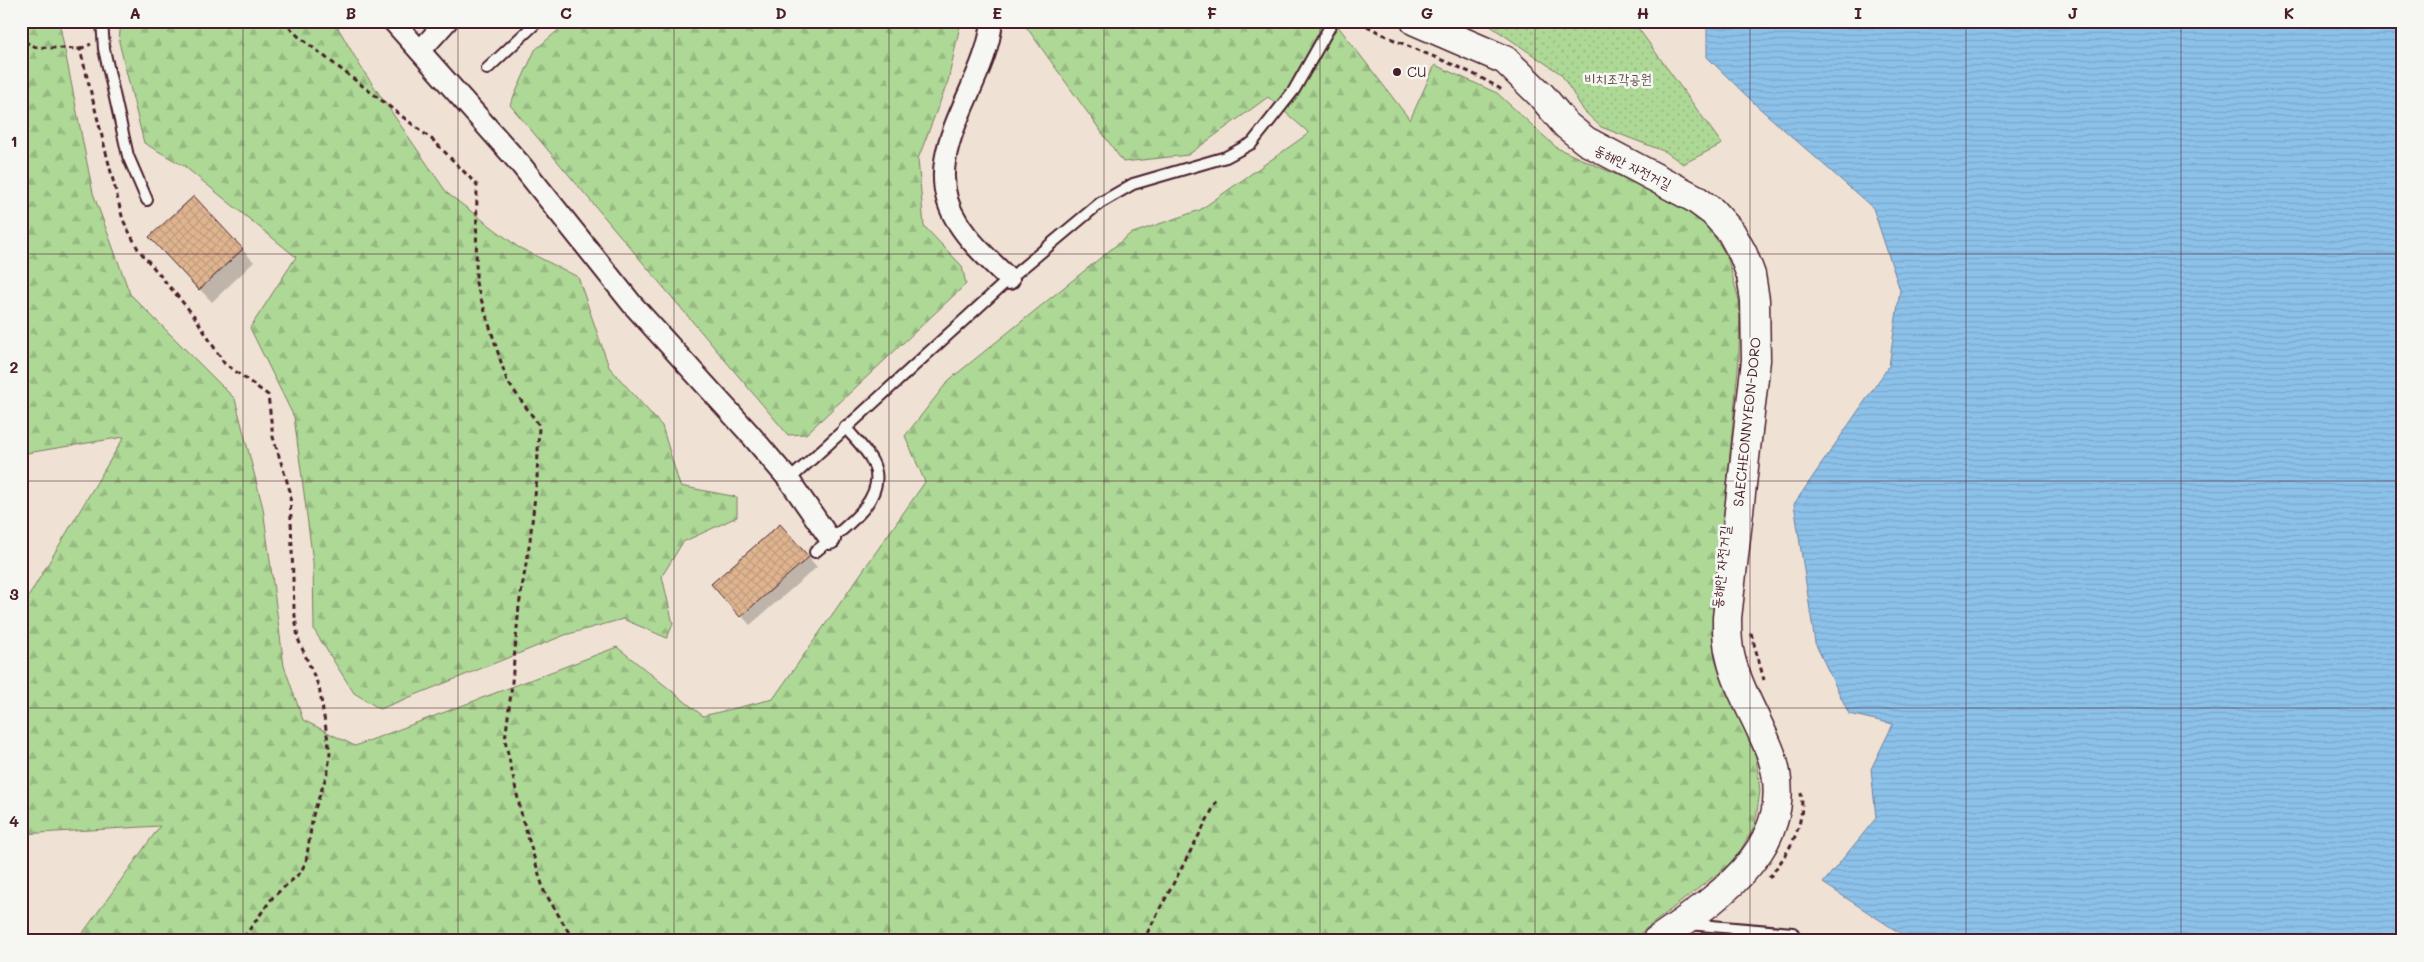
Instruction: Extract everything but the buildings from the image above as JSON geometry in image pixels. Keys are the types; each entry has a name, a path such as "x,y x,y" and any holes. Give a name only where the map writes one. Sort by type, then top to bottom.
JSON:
{"street":[{"path":"393,21 521,165 632,304 789,480 830,539"},
{"path":"420,51 447,21"},
{"path":"992,21 987,53 946,149 942,178 944,193 958,223 968,238 1010,279"},
{"name":"SAECHEONNYEON-DORO","path":"1415,21 1505,60 1535,88 1566,125 1586,141 1694,198 1713,212 1731,232 1751,275 1755,300 1756,360 1734,541 1727,618 1727,640 1737,680 1771,754 1776,775 1774,816 1767,838 1742,875 1682,923 1656,941"}],"lane":[{"path":"102,21 104,49 128,156 147,200"},
{"path":"488,69 538,21"},
{"path":"789,480 1010,279 1100,203 1120,190 1226,158 1252,144 1294,90 1334,21"},
{"path":"815,552 868,505 877,483 872,460 845,428"},
{"path":"1682,923 1793,933"}],"path":[{"path":"283,21 298,36 434,141 477,185 476,283 507,381 539,425 531,531 519,606 512,693 505,740 522,818 544,891 574,941"},
{"path":"1359,21 1385,38 1475,74 1509,95"},
{"path":"21,34 23,42 36,47 80,48 123,220 138,248 195,317 224,363 268,395 273,436 290,491 294,608 298,639 319,687 330,753 328,770 313,815 306,862 300,873 273,897 241,941"},
{"path":"1751,630 1764,681"},
{"path":"1763,883 1784,858 1795,838 1802,800 1799,784"},
{"path":"1142,941 1218,799"}],"green space":[{"path":"21,21 59,21 93,193 130,294 235,399 263,508 284,666 303,720 355,746 617,647 703,716 773,699 925,482 905,436 949,380 1130,234 1200,210 1309,133 1268,97 1188,155 1123,162 1022,21 1334,21 1410,120 1435,65 1497,93 1557,148 1672,200 1705,222 1727,256 1740,304 1739,358 1713,634 1722,674 1756,757 1760,791 1755,826 1734,861 1630,941 77,941 160,826 21,834 21,609 124,437 21,454"},
{"path":"121,21 334,21 362,69 447,193 518,247 578,277 609,367 662,426 680,486 737,497 737,517 683,542 662,576 673,624 667,638 623,619 565,635 380,709 354,693 314,630 313,562 294,417 250,328 296,257 184,166 144,143 119,42"},
{"path":"569,21 961,21 948,81 918,159 924,226 962,266 966,284 806,434 788,435 510,105 535,50"},
{"name":"비치조각공원","path":"1483,21 1633,21 1722,144 1683,164 1666,152 1601,127 1584,111 1561,74"}],"water":[{"path":"1707,21 2403,21 2403,941 1912,941 1823,883 1876,818 1871,769 1893,724 1849,714 1815,643 1794,504 1889,366 1900,290 1873,208 1757,106 1707,57"}],"place":[{"name":"CU","path":"1397,72"}]}
